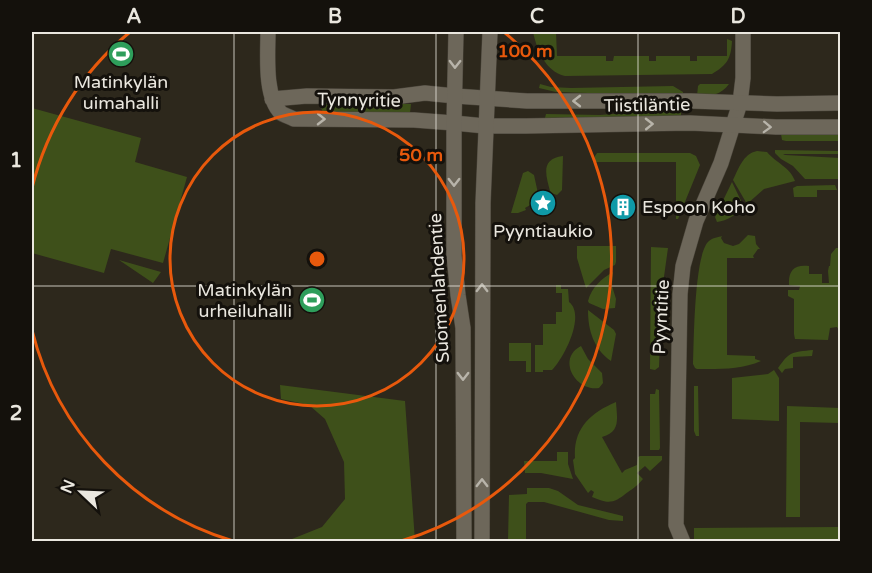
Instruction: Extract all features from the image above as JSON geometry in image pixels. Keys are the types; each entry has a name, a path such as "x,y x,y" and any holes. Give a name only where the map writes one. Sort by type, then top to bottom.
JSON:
{"street":[{"path":"268,32 268,70 272,99"},
{"name":"Suomenlahdentie","path":"456,32 454,255 463,328 464,542"},
{"path":"482,542 482,238 490,32"},
{"name":"Pyyntitie","path":"683,542 676,525 680,294 683,266 696,221 721,163 740,103 743,78 743,32"},
{"name":"Tynnyritie","path":"454,123 414,120 294,119 281,113 272,99 307,96 394,97 425,93 455,96"},
{"name":"Tiistiläntie","path":"455,96 528,101 840,103"},
{"name":"Tiistiläntie","path":"454,123 485,126 690,123 840,127"}],"green space":[{"path":"533,32 556,32 557,56 606,56 606,61 613,61 614,56 649,56 649,61 656,61 656,56 690,56 690,61 697,61 697,56 727,56 727,39 732,41 727,61 712,74 565,76 547,65"},
{"path":"540,84 571,88 673,86 683,92 683,96 556,92 539,88"},
{"path":"700,84 729,84 723,91 715,94 697,96"},
{"path":"324,104 411,104 410,113 323,112 321,108"},
{"path":"32,108 141,138 135,162 187,177 163,263 111,249 104,273 32,253"},
{"path":"681,111 681,116 545,118 546,114 600,115"},
{"path":"781,134 840,134 840,141 786,141 782,140"},
{"path":"775,150 840,151 840,154 783,154 840,158 840,179 805,179 793,166 781,159"},
{"path":"757,151 767,152 790,172 795,181 764,189 747,204 733,180 745,158"},
{"path":"597,153 690,153 696,156 700,165 678,219 676,219 676,162 594,162"},
{"path":"563,156 562,190 557,195 550,191 546,169 551,160"},
{"path":"528,171 534,175 538,202 534,206 532,204 525,208 526,210 511,213 523,173"},
{"path":"732,182 744,207 732,217 717,222 715,217"},
{"path":"835,185 837,190 817,190 817,197 794,197 793,188 797,186"},
{"path":"748,235 755,236 756,244 760,249 753,256 754,258 727,258 727,355 755,356 755,359 761,361 721,369 697,369 693,364 695,319 700,262 704,249 709,241 722,236 724,243 733,246 739,244"},
{"path":"577,246 616,246 615,265 604,270 586,288 577,258"},
{"path":"651,247 668,248 662,291 659,367 655,370 650,369"},
{"path":"836,248 840,248 840,332 837,327 830,328 828,340 795,339 794,299 788,296 788,290 799,290 800,286 789,285 791,272 796,267 809,266 809,274 822,274 822,283 829,283 828,271 831,254"},
{"path":"119,260 161,272 153,283"},
{"path":"613,272 615,308 603,309 589,303 595,288"},
{"path":"556,285 561,285 561,289 568,289 569,302 574,308 574,326 567,347 552,370 535,372 535,345 543,345 543,324 556,324 556,312 562,312 562,293 556,293"},
{"path":"588,310 616,334 611,361 600,351 593,339"},
{"path":"509,343 531,343 531,372 526,372 526,361 509,361"},
{"path":"581,346 588,359 602,373 603,383 599,388 583,385 572,373 570,359"},
{"path":"813,350 812,356 793,357 793,368 785,369 782,373 778,368 790,354"},
{"path":"774,370 779,378 779,421 732,419 732,378 768,374"},
{"path":"280,385 405,401 415,541 287,541 322,527 345,499 344,462 325,419 309,405 281,399"},
{"path":"694,386 698,386 699,436 696,436 694,431"},
{"path":"656,389 659,390 660,448 650,450 650,394 655,394"},
{"path":"616,402 617,424 612,432 602,437 622,473 637,465 640,456 662,456 662,460 650,471 645,466 637,473 643,479 638,485 618,499 607,502 592,497 594,492 591,490 588,493 575,474 573,460 577,439 585,423 598,411"},
{"path":"787,406 840,408 840,423 800,422 800,517 786,517"},
{"path":"557,452 568,452 568,464 573,479 541,473 525,473 524,461 557,461"},
{"path":"527,488 549,488 558,491 578,505 623,516 623,521 609,520 544,502 528,502 526,504 526,541 508,541 509,495 527,494"},
{"path":"840,527 840,541 694,541 694,528"}],"place":[{"name":"Matinkylän uimahalli","path":"121,54"},
{"name":"Pyyntiaukio","path":"543,203"},
{"name":"Espoon Koho","path":"623,207"},
{"name":"Matinkylän urheiluhalli","path":"312,300"}]}
